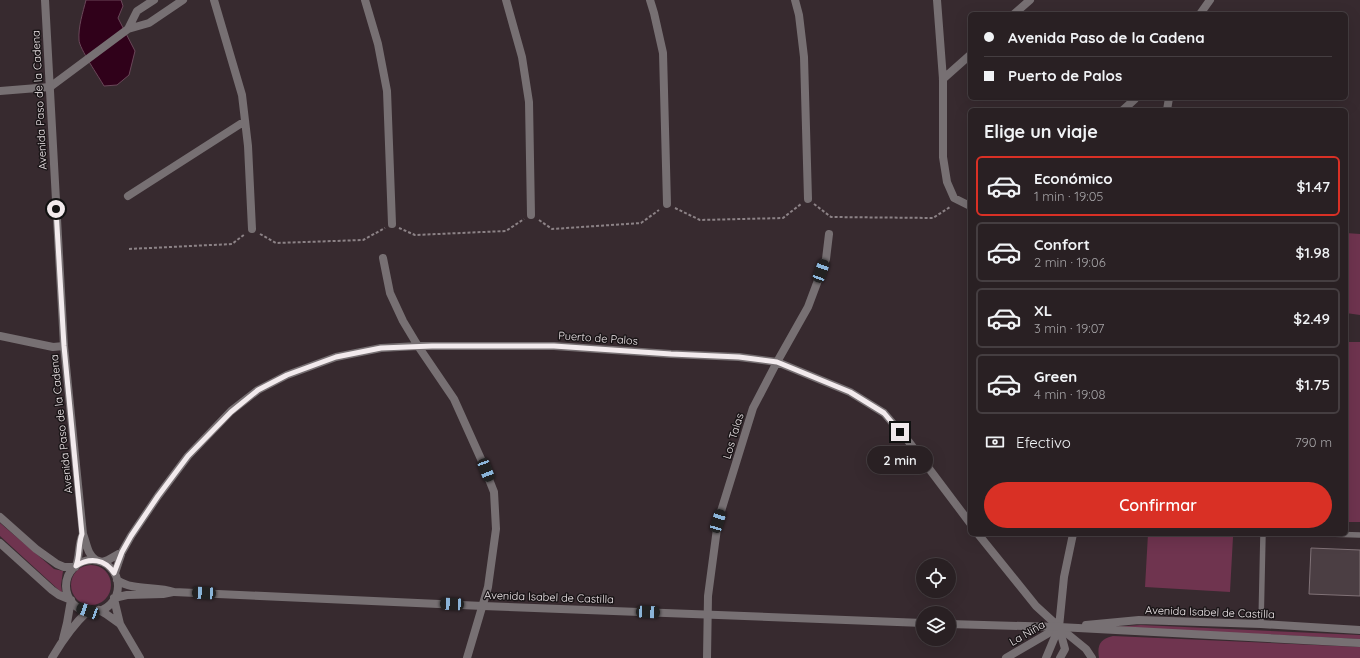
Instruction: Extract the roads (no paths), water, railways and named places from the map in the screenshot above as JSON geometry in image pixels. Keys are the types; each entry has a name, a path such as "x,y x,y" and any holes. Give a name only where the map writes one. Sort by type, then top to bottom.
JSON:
{"street":[{"name":"Avenida Paso de la Cadena","path":"45,0 64,346 82,534 92,557 99,561"},
{"path":"127,30 137,11 154,0"},
{"path":"0,90 50,87 127,30 149,23 183,0"},
{"path":"214,0 242,95 252,229"},
{"path":"365,0 378,44 387,90 392,224"},
{"path":"506,0 522,57 529,102 531,215"},
{"path":"650,0 663,53 667,204"},
{"path":"795,0 799,16 804,56 808,199"},
{"path":"937,0 943,79 943,157 947,182 954,198 968,205"},
{"path":"1016,12 1030,0"},
{"path":"1201,12 1210,0"},
{"path":"943,79 968,57"},
{"path":"1125,108 1134,100"},
{"path":"128,196 245,121"},
{"name":"Los Talas","path":"707,658 708,596 718,521 753,408 808,307 826,259 829,234"},
{"path":"383,258 390,293 403,321 454,399 494,492 496,529 488,587 467,658"},
{"path":"0,336 54,347 64,346"},
{"name":"Puerto de Palos","path":"116,576 122,552 131,536 188,456 231,412 258,390 287,375 336,357 381,348 418,346 554,346 739,357 777,362 850,392 884,413 968,520"},
{"path":"0,517 36,549 57,564 64,567 75,566 89,560 108,560 122,552"},
{"name":"Avenida Paso de la Cadena","path":"75,566 82,534"},
{"path":"980,536 1036,606 1086,649 1092,658"},
{"path":"1046,658 1059,627 1064,577 1073,536"},
{"path":"0,543 52,590 71,600"},
{"path":"75,566 67,578 67,592 71,600 78,607 88,611 99,610 110,604 114,599 118,586 116,576 111,568 99,561"},
{"path":"116,576 130,586 163,588 174,592"},
{"path":"114,599 126,595 163,594 174,592"},
{"name":"Avenida Isabel de Castilla","path":"174,592 483,606 916,623"},
{"path":"114,599 120,624 140,658"},
{"path":"63,640 71,600"},
{"path":"99,610 120,624"},
{"path":"52,658 63,640 80,618 88,611"},
{"name":"Avenida Isabel de Castilla","path":"1059,627 1140,620 1261,624 1360,630"},
{"name":"Avenida Isabel de Castilla","path":"956,624 1059,627 1360,643"},
{"path":"1059,627 1065,649 1060,658"},
{"name":"La Niña","path":"1006,658 1059,627"}],"lane":[{"path":"1348,535 1360,535"},
{"path":"1261,624 1263,536"}]}
